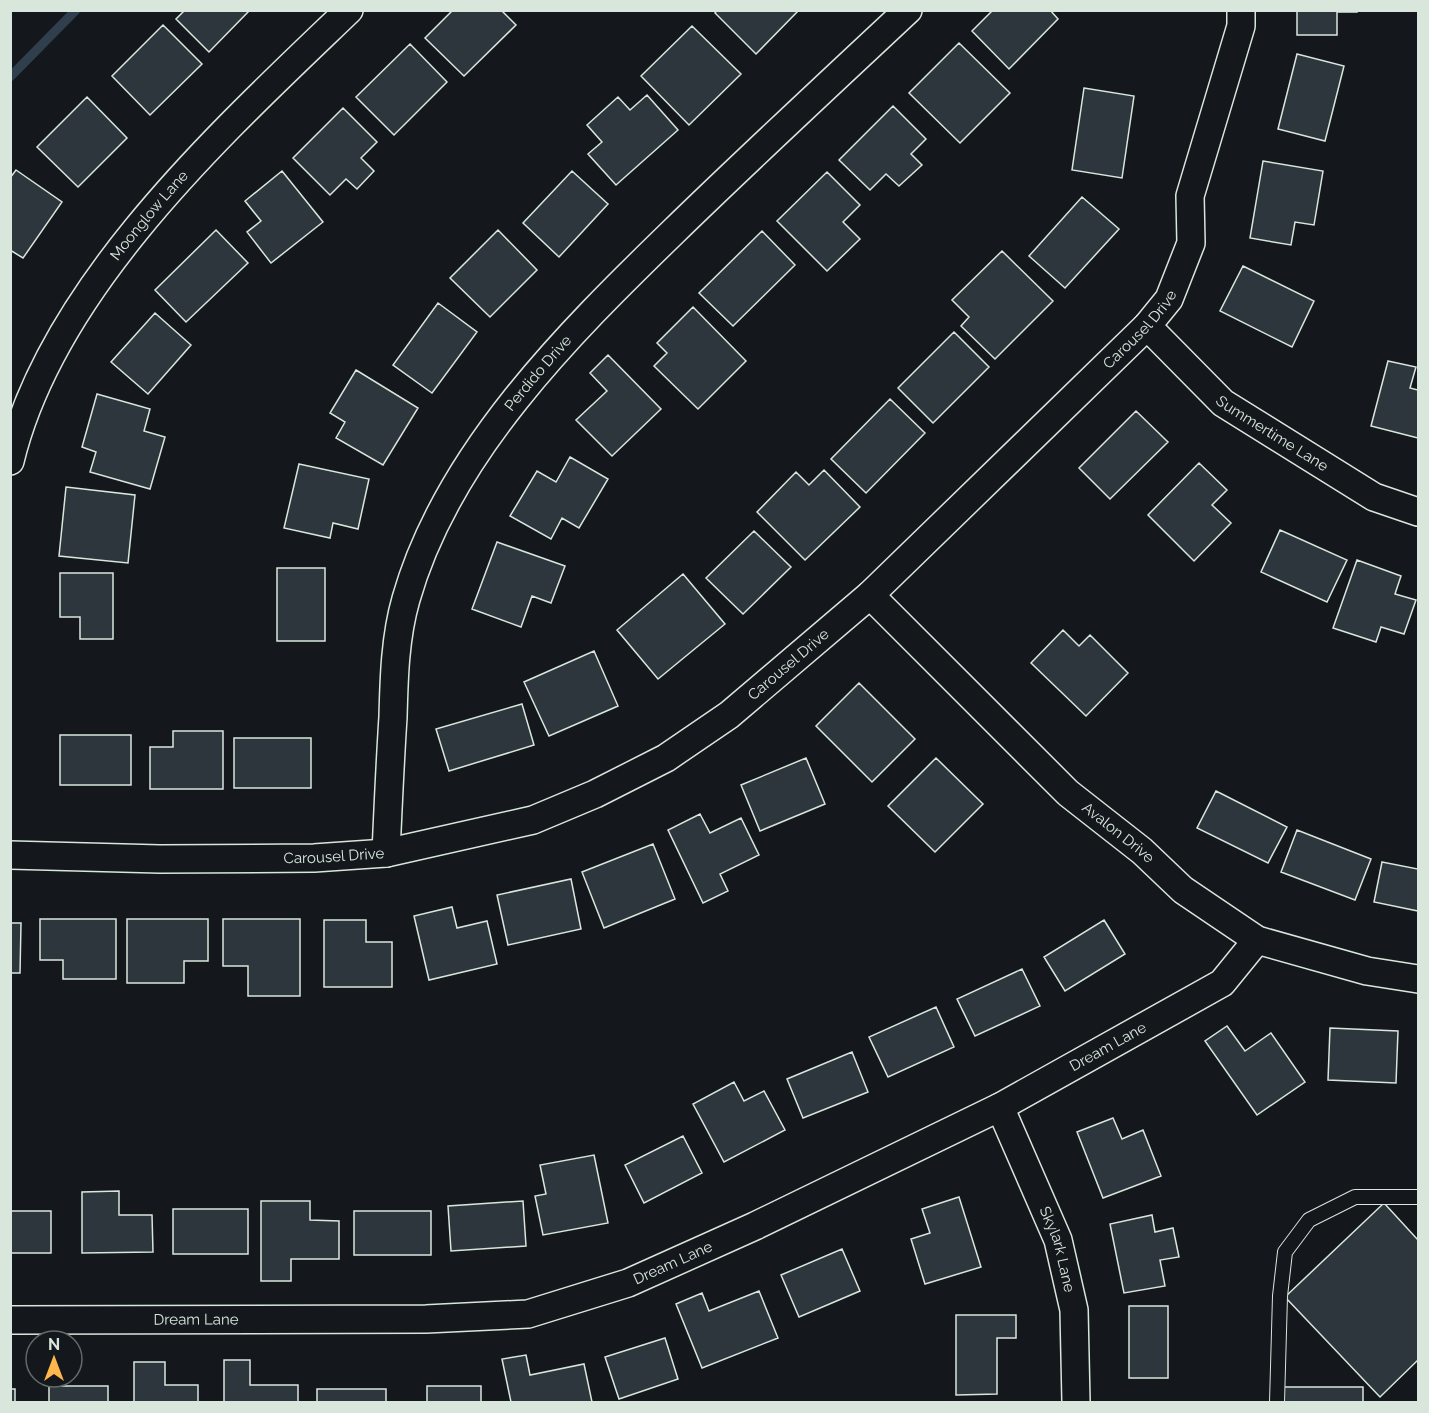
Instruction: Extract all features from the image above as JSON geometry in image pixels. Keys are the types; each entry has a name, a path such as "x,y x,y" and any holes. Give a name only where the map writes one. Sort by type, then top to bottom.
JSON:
{"street":[{"name":"Moonglow Lane","path":"10,461 19,427 43,367 83,301 165,195 349,10"},
{"name":"Perdido Drive","path":"386,853 395,658 406,599 425,547 459,481 502,416 578,324 740,166 908,10"},
{"name":"Carousel Drive","path":"10,855 184,859 314,858 386,853 533,820 595,794 666,758 729,715 870,595 1147,326 1170,299 1191,243 1190,196 1241,26 1241,10"},
{"name":"Summertime Lane","path":"1147,326 1223,403 1374,496 1419,512"},
{"name":"Avalon Drive","path":"870,595 1068,793 1142,851 1183,890 1257,940 1367,971 1419,979"},
{"name":"Dream Lane","path":"10,1320 426,1319 528,1314 628,1283 755,1226 1000,1107 1222,983 1257,940"},
{"name":"Skylark Lane","path":"1000,1107 1059,1240 1074,1310 1076,1402"}],"lane":[{"path":"1277,1402 1280,1296 1285,1252 1309,1220 1355,1197 1419,1197"}],"building":[{"path":"185,10 250,10 209,52 176,19"},
{"path":"453,10 501,10 516,25 464,76 425,38"},
{"path":"717,10 799,10 756,54 715,13"},
{"path":"993,10 1050,10 1058,19 1009,69 972,31"},
{"path":"1297,10 1357,10 1357,12 1337,12 1337,35 1297,35"},
{"path":"163,25 202,64 150,115 112,76"},
{"path":"692,26 741,74 689,125 641,76"},
{"path":"959,43 1010,93 960,143 909,93"},
{"path":"410,44 447,82 394,135 356,97"},
{"path":"1297,54 1344,66 1325,141 1278,129"},
{"path":"1084,88 1134,96 1122,178 1072,170"},
{"path":"647,95 678,130 616,185 588,154 602,142 587,125 618,97 630,110"},
{"path":"87,97 127,138 78,187 37,147"},
{"path":"893,106 926,139 911,154 922,165 899,186 886,174 870,190 839,160"},
{"path":"343,108 377,142 361,158 374,171 357,189 346,179 330,195 293,158"},
{"path":"1263,161 1323,171 1314,225 1295,222 1291,245 1250,238"},
{"path":"16,170 62,202 23,258 10,250 10,178"},
{"path":"282,171 323,222 271,263 247,232 261,221 245,201"},
{"path":"572,171 608,204 559,257 523,223"},
{"path":"827,172 860,205 843,222 860,239 827,271 777,221"},
{"path":"1082,197 1119,229 1065,288 1029,256"},
{"path":"216,230 248,263 186,322 155,290"},
{"path":"498,230 537,270 490,317 450,278"},
{"path":"762,231 795,265 733,326 699,293"},
{"path":"1002,251 1053,301 995,359 961,326 969,317 952,300"},
{"path":"1243,266 1314,301 1292,347 1220,311"},
{"path":"438,303 477,332 432,393 393,365"},
{"path":"693,307 746,361 698,409 654,366 667,353 657,343"},
{"path":"155,313 191,345 148,394 111,362"},
{"path":"954,332 989,367 933,423 898,388"},
{"path":"608,355 661,409 612,456 576,420 607,391 590,373"},
{"path":"1388,361 1416,367 1410,388 1418,390 1418,438 1371,426"},
{"path":"356,370 418,408 383,465 336,438 345,422 330,413"},
{"path":"97,394 150,409 144,431 165,437 150,489 90,472 96,452 82,447"},
{"path":"890,399 925,433 866,493 831,459"},
{"path":"1136,411 1168,442 1110,499 1079,468"},
{"path":"570,457 608,479 579,528 562,518 551,539 510,516 537,471 556,482"},
{"path":"1199,463 1227,490 1212,505 1231,523 1194,561 1148,515"},
{"path":"299,464 369,479 358,529 333,523 330,538 284,528"},
{"path":"824,470 860,507 805,560 757,512 796,472 809,485"},
{"path":"66,487 135,495 128,563 59,556"},
{"path":"1280,530 1347,560 1327,602 1261,572"},
{"path":"754,531 791,567 743,614 706,578"},
{"path":"497,542 565,566 551,603 532,596 521,627 472,609"},
{"path":"1357,560 1401,576 1395,594 1416,600 1404,634 1381,627 1376,642 1333,628"},
{"path":"277,568 325,568 325,641 277,641"},
{"path":"60,573 113,573 113,639 80,639 80,617 60,617"},
{"path":"683,574 725,624 658,679 617,630"},
{"path":"1063,630 1079,646 1090,635 1128,673 1086,716 1031,663"},
{"path":"594,651 618,706 549,736 524,682"},
{"path":"859,683 915,739 872,782 816,726"},
{"path":"522,704 534,745 449,771 436,729"},
{"path":"173,731 223,731 223,789 150,789 150,747 173,747"},
{"path":"60,735 131,735 131,785 60,785"},
{"path":"234,738 311,738 311,788 234,788"},
{"path":"806,758 825,804 760,831 741,785"},
{"path":"936,758 983,804 935,852 888,806"},
{"path":"1216,791 1287,827 1268,863 1197,828"},
{"path":"700,814 710,833 741,818 759,855 720,874 728,891 703,903 668,830"},
{"path":"1297,830 1371,859 1355,900 1281,872"},
{"path":"653,844 675,899 604,928 582,872"},
{"path":"1382,862 1418,869 1418,911 1374,902"},
{"path":"571,879 581,929 508,945 497,895"},
{"path":"452,907 457,928 487,921 497,964 429,980 414,916"},
{"path":"40,919 116,919 116,979 63,979 63,960 40,960"},
{"path":"127,919 208,919 208,961 184,961 184,983 127,983"},
{"path":"223,919 300,919 300,996 248,996 248,966 223,966"},
{"path":"324,920 366,920 366,942 392,942 392,987 324,987"},
{"path":"1104,920 1125,954 1065,991 1044,957"},
{"path":"10,923 21,923 20,973 10,973"},
{"path":"1022,969 1040,1006 975,1036 957,999"},
{"path":"936,1007 954,1047 888,1077 869,1037"},
{"path":"1227,1026 1245,1051 1271,1033 1305,1082 1257,1115 1205,1041"},
{"path":"1330,1028 1398,1031 1396,1083 1328,1080"},
{"path":"852,1052 868,1092 803,1118 787,1079"},
{"path":"734,1082 744,1101 764,1091 785,1130 724,1162 693,1104"},
{"path":"1113,1118 1122,1139 1143,1130 1161,1176 1103,1198 1077,1132"},
{"path":"683,1136 702,1173 644,1203 625,1165"},
{"path":"594,1155 608,1223 543,1235 535,1196 546,1194 540,1165"},
{"path":"119,1191 119,1215 152,1215 153,1252 82,1253 82,1192"},
{"path":"959,1197 981,1267 925,1284 911,1239 930,1233 922,1209"},
{"path":"261,1201 310,1201 310,1220 339,1221 339,1259 291,1259 291,1281 261,1281"},
{"path":"523,1201 526,1246 451,1251 448,1206"},
{"path":"1384,1203 1418,1240 1418,1360 1380,1397 1285,1297"},
{"path":"173,1209 248,1209 248,1254 173,1254"},
{"path":"10,1211 51,1211 51,1253 10,1253"},
{"path":"354,1211 431,1211 431,1255 354,1255"},
{"path":"1152,1215 1155,1232 1173,1228 1179,1257 1160,1260 1165,1286 1124,1293 1110,1224"},
{"path":"842,1249 860,1291 799,1317 781,1275"},
{"path":"759,1291 778,1338 702,1368 676,1304 702,1293 709,1311"},
{"path":"1129,1306 1168,1306 1168,1378 1129,1378"},
{"path":"956,1315 1016,1315 1016,1338 997,1338 997,1394 956,1395"},
{"path":"665,1338 678,1379 619,1399 605,1357"},
{"path":"526,1355 530,1375 584,1364 592,1402 511,1402 502,1359"},
{"path":"224,1360 250,1360 250,1385 298,1385 298,1402 224,1402"},
{"path":"134,1362 165,1362 165,1385 198,1385 198,1402 134,1402"},
{"path":"108,1386 108,1402 49,1402 49,1389"},
{"path":"427,1386 481,1386 481,1402 427,1402"},
{"path":"1284,1387 1363,1387 1363,1402 1284,1402"},
{"path":"10,1389 15,1389 15,1402 10,1402"},
{"path":"317,1389 386,1389 386,1402 317,1402"}],"waterway":[{"path":"10,77 76,10"}]}
